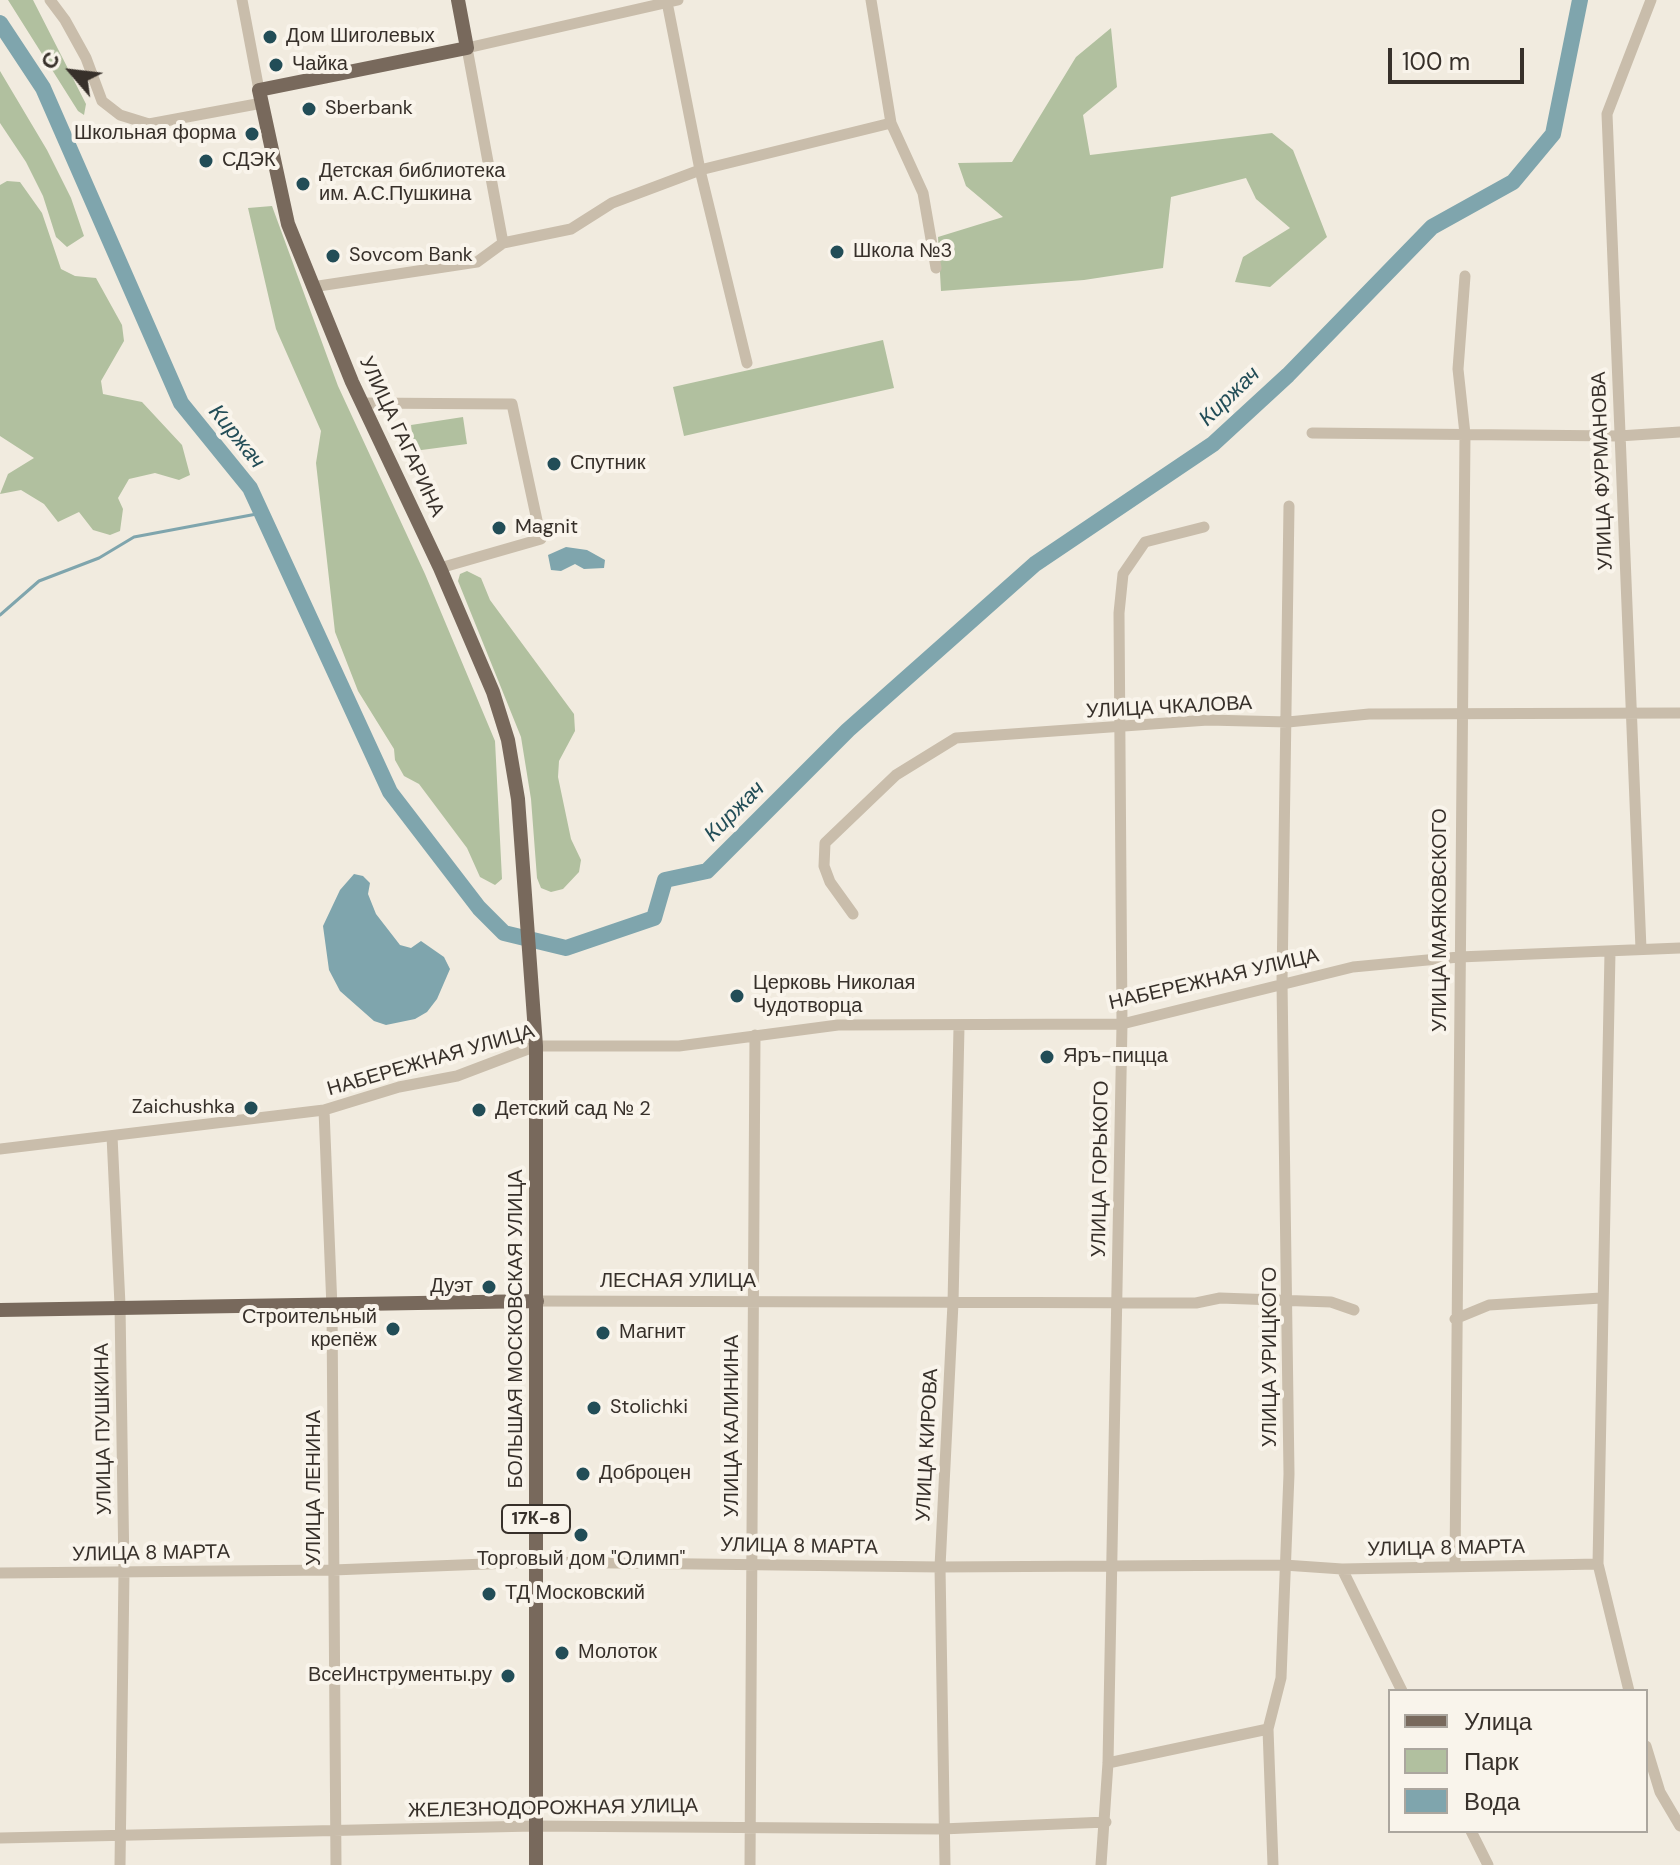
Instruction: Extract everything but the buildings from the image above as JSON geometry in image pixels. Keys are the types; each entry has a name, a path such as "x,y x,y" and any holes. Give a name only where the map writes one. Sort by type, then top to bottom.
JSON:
{"main road":[{"path":"261,96 467,48 458,0"},
{"name":"УЛИЦА ГАГАРИНА","path":"261,96 288,224 312,287 493,692 508,740 518,799 523,889"},
{"name":"БОЛЬШАЯ МОСКОВСКАЯ УЛИЦА","path":"523,889 536,1046 536,1865"},
{"name":"ЛЕСНАЯ УЛИЦА","path":"0,1310 332,1308 537,1301"}],"street":[{"path":"50,0 86,58 102,101 120,115 149,124 261,96"},
{"name":"УЛИЦА ГАГАРИНА","path":"242,0 261,96"},
{"path":"871,0 891,123 923,193 936,268"},
{"name":"УЛИЦА ФУРМАНОВА","path":"1641,949 1607,114 1651,0"},
{"path":"503,243 467,48 672,1 700,170 747,363"},
{"path":"312,287 477,262 503,243 571,229 612,203 700,170 891,123"},
{"name":"УЛИЦА МАЯКОВСКОГО","path":"1455,1565 1465,434 1458,369 1465,276"},
{"path":"362,403 512,404 541,539 440,568"},
{"path":"1312,433 1619,436 1680,432"},
{"name":"УЛИЦА УРИЦКОГО","path":"1273,1865 1268,1729 1281,1678 1289,1474 1289,1299 1282,982 1289,506"},
{"name":"УЛИЦА ГОРЬКОГО","path":"1101,1865 1108,1763 1122,1024 1118,729 1123,574 1145,542 1204,527"},
{"name":"УЛИЦА ЧКАЛОВА","path":"853,914 830,882 824,866 825,843 896,775 956,738 1029,731 1118,729 1208,720 1288,722 1369,714 1680,713"},
{"name":"НАБЕРЕЖНАЯ УЛИЦА","path":"0,1149 324,1110 399,1087 457,1076 536,1046 679,1046 838,1025 959,1027 1122,1024 1282,982 1353,967 1459,957 1680,948"},
{"path":"1610,952 1598,1564 1629,1689"},
{"name":"УЛИЦА КИРОВА","path":"945,1865 940,1567 953,1303 959,1027"},
{"name":"УЛИЦА КАЛИНИНА","path":"750,1865 755,1035"},
{"name":"УЛИЦА ЛЕНИНА","path":"324,1110 332,1308 336,1865"},
{"name":"УЛИЦА ПУШКИНА","path":"112,1136 120,1309 124,1572 120,1865"},
{"path":"1455,1319 1489,1305 1601,1298"},
{"name":"ЛЕСНАЯ УЛИЦА","path":"537,1301 1117,1303 1289,1299 1331,1302 1354,1310"},
{"name":"УЛИЦА 8 МАРТА","path":"0,1573 333,1570 536,1562 940,1567 1284,1565 1342,1569 1598,1564"},
{"path":"1342,1569 1401,1689"},
{"path":"1108,1763 1268,1729"},
{"path":"1648,1753 1660,1792 1680,1826"},
{"name":"ЖЕЛЕЗНОДОРОЖНАЯ УЛИЦА","path":"0,1838 534,1826 750,1825 942,1829 1106,1822"},
{"path":"1472,1833 1488,1865"}],"green space":[{"path":"8,0 33,0 86,104 84,115 78,111"},
{"path":"1111,28 1117,87 1083,115 1090,155 1272,133 1293,150 1327,237 1270,287 1235,282 1243,257 1290,228 1256,199 1246,178 1171,197 1163,268 1084,280 941,291 938,237 1003,217 966,186 958,163 1012,162 1076,57"},
{"path":"0,71 47,150 71,198 84,236 67,247 56,237 43,196 26,162 0,123"},
{"path":"7,181 20,182 42,213 61,269 75,276 96,278 122,325 124,341 101,381 103,394 142,402 182,445 190,475 179,480 155,473 129,479 118,498 123,509 120,531 110,535 93,530 79,512 58,522 44,504 21,490 0,494 8,474 34,458 0,436 0,185"},
{"path":"272,206 338,386 425,574 495,741 502,879 495,885 480,877 467,848 419,784 404,776 395,760 394,749 358,691 335,632 316,463 321,431 276,329 248,208"},
{"path":"883,340 894,388 684,436 673,387"},
{"path":"463,417 467,444 414,451 411,425"},
{"path":"467,571 481,578 490,600 574,714 575,731 559,761 558,777 571,839 581,860 579,872 563,889 551,892 541,888 537,878 531,799 521,737 458,581 460,574"}],"water":[{"path":"566,547 587,550 605,560 604,568 584,569 575,564 561,571 551,570 548,555"},
{"path":"354,874 363,876 370,883 368,894 376,914 400,945 411,948 421,941 444,957 450,969 437,999 427,1012 415,1019 386,1025 374,1021 340,991 329,970 323,926 340,890"}],"waterway":[{"name":"Киржач","path":"0,23 43,88 181,403 250,488 390,792 479,908 504,933 566,948 654,918 665,880 707,871 848,730 1035,564 1213,444 1288,375 1432,227 1513,182 1553,134 1580,0"},
{"path":"0,615 39,581 99,558 134,537 262,513"}],"place":[{"name":"Дом Шиголевых","path":"270,37"},
{"name":"Чайка","path":"276,65"},
{"name":"Sberbank","path":"309,109"},
{"name":"Школьная форма","path":"252,134"},
{"name":"СДЭК","path":"206,161"},
{"name":"Детская библиотека им. А.С.Пушкина","path":"303,184"},
{"name":"Школа №3","path":"837,252"},
{"name":"Sovcom Bank","path":"333,256"},
{"name":"Спутник","path":"554,464"},
{"name":"Magnit","path":"499,528"},
{"name":"Церковь Николая Чудотворца","path":"737,996"},
{"name":"Яръ-пицца","path":"1047,1057"},
{"name":"Zaichushka","path":"251,1108"},
{"name":"Детский сад № 2","path":"479,1110"},
{"name":"Дуэт","path":"489,1287"},
{"name":"Строительный крепёж","path":"393,1329"},
{"name":"Магнит","path":"603,1333"},
{"name":"Stolichki","path":"594,1408"},
{"name":"Доброцен","path":"583,1474"},
{"name":"Торговый дом \"Олимп\"","path":"581,1535"},
{"name":"ТД Московский","path":"489,1594"},
{"name":"Молоток","path":"562,1653"},
{"name":"ВсеИнструменты.ру","path":"508,1676"}]}
